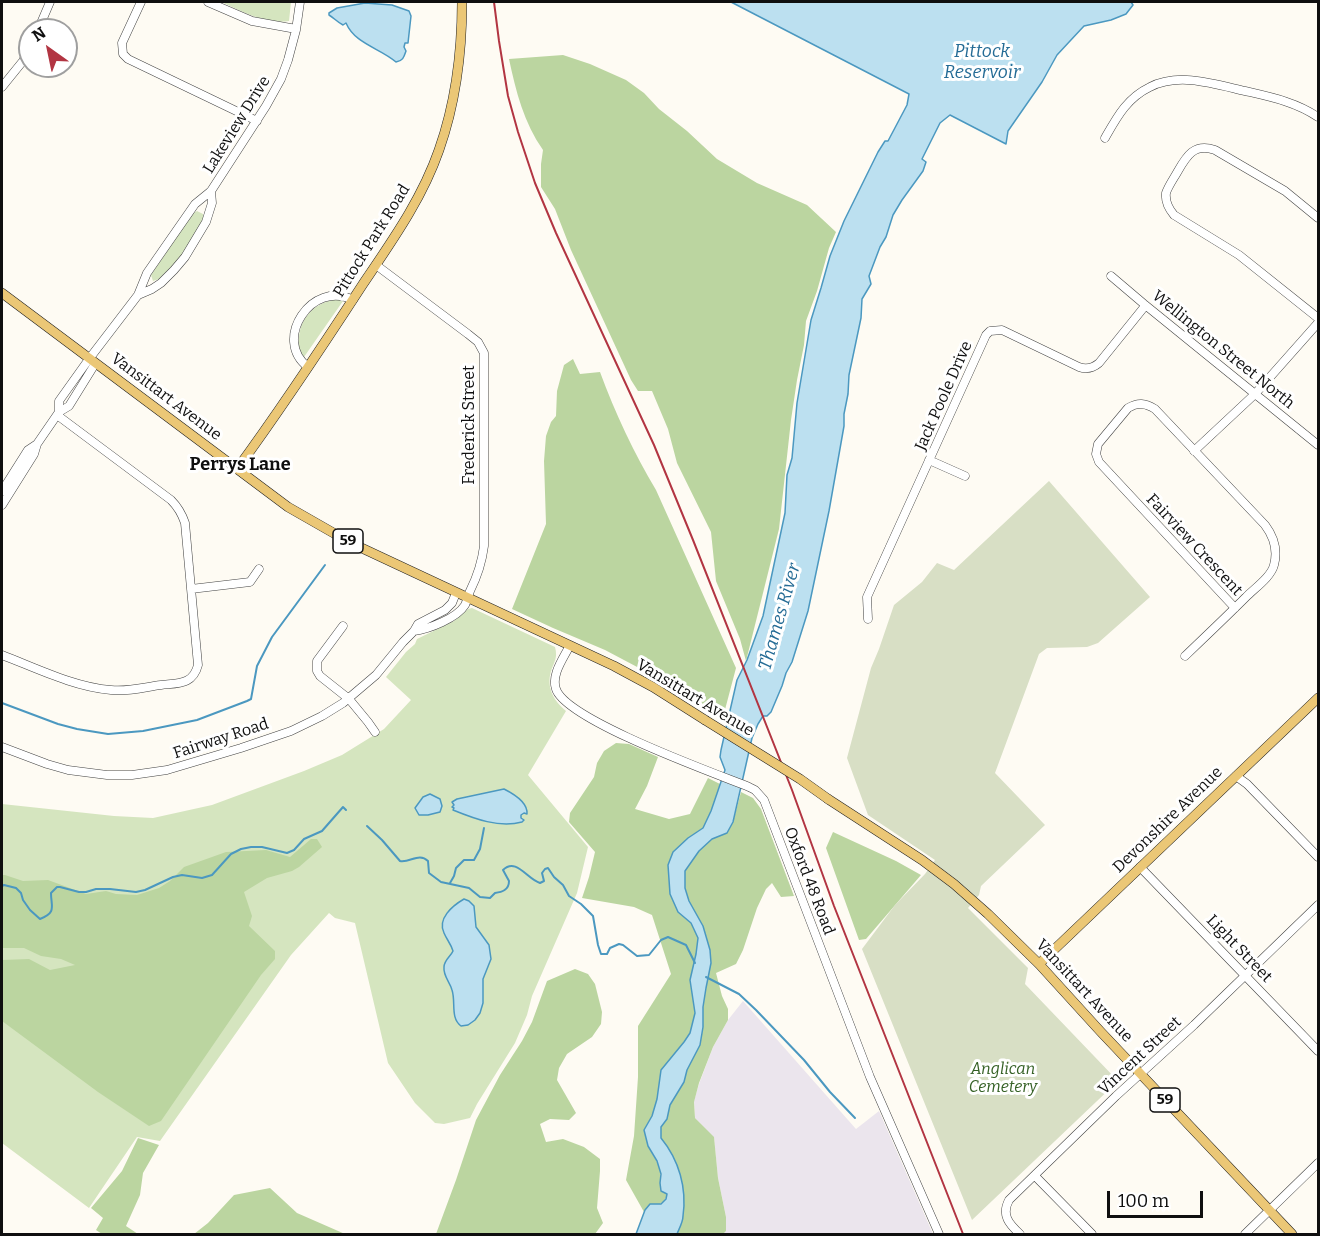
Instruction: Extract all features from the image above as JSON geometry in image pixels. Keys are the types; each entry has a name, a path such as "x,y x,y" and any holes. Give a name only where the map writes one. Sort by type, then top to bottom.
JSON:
{"main road":[{"name":"Pittock Park Road","path":"237,469 308,367 415,204 446,126 460,56 462,2"},
{"name":"Vansittart Avenue","path":"2,293 288,507 351,543 569,647 614,666 643,682 800,779 922,860 954,884 1040,964 1292,1234"},
{"name":"Devonshire Avenue","path":"1040,964 1318,698"}],"street":[{"path":"43,18 50,2"},
{"path":"141,2 122,43 123,54 128,59 256,121"},
{"path":"208,2 252,21 296,29"},
{"name":"Lakeview Drive","path":"2,491 28,450 36,444 58,413 59,401 92,361 138,295 147,273 187,214 211,191 256,121 281,79 292,46 300,2"},
{"path":"2,87 18,67"},
{"path":"1105,138 1120,112 1133,98 1149,87 1171,81 1197,81 1270,97 1304,108 1318,117"},
{"path":"1318,218 1285,191 1215,150 1206,148 1195,150 1187,156 1166,193 1168,204 1174,215 1245,259 1318,318"},
{"name":"Lakeview Drive","path":"138,295 161,283 185,257 206,222 212,203 211,191"},
{"name":"Frederick Street","path":"376,265 478,342 484,353 484,546 480,566 467,598"},
{"name":"Wellington Street North","path":"1111,276 1318,445"},
{"path":"308,367 299,358 294,343 301,316 314,302 327,297 342,296 353,300"},
{"name":"Jack Poole Drive","path":"867,619 867,597 986,335 990,331 1002,330 1079,368 1089,368 1099,363 1145,306"},
{"path":"1194,451 1255,394 1318,323"},
{"name":"Fairview Crescent","path":"1141,403 1155,409 1265,525 1273,539 1276,557 1272,571 1235,608 1100,464 1096,449 1100,441 1134,404 1141,403"},
{"path":"2,655 75,682 111,690 186,681 194,675 198,665 185,523 177,506 58,413"},
{"name":"Lakeview Drive","path":"2,505 34,454 36,444"},
{"path":"929,460 965,476"},
{"path":"191,589 250,582 259,569"},
{"name":"Fairway Road","path":"2,747 47,764 90,774 132,775 155,772 201,760 291,731 322,716 349,699 376,675 418,624 446,610 456,593"},
{"name":"Fairway Road","path":"414,631 426,629 453,615 464,605 467,598"},
{"path":"1185,656 1235,608"},
{"path":"343,626 320,656 316,666 320,676 349,699 375,732"},
{"name":"Oxford 48 Road","path":"569,647 554,682 561,699 574,709 622,735 749,787 764,800 870,1077 939,1234"},
{"path":"1236,776 1247,784 1318,857"},
{"name":"Light Street","path":"1140,867 1318,1051"},
{"name":"Vincent Street","path":"1020,1234 1007,1219 1005,1208 1009,1200 1318,905"},
{"path":"1245,1234 1318,1163"},
{"path":"1035,1176 1092,1234"}],"shaded area":[{"path":"743,1001 856,1129 879,1111 933,1234 723,1234 726,1231 726,1217 718,1178 714,1138 695,1118 694,1101 713,1047 728,1020"}],"green space":[{"path":"221,2 291,2 289,21 262,19"},
{"path":"563,55 626,80 644,93 659,109 717,159 757,183 807,205 836,232 806,321 791,420 779,529 746,661 740,639 716,581 711,532 677,463 668,429 652,391 638,391 631,380 571,250 555,209 541,187 543,150 536,140 522,107 509,59"},
{"path":"197,211 203,214 201,226 176,263 159,279 153,281 151,275 192,214"},
{"path":"337,299 343,301 304,357 299,346 302,323 316,307"},
{"path":"573,359 580,374 600,372 619,418 656,490 736,668 722,721 675,687 605,650 512,609 546,524 544,461 546,436 556,416 557,391 564,365"},
{"name":"Anglican Cemetery","path":"1049,481 1150,597 1098,643 1087,647 1047,648 1039,654 995,773 1045,825 981,886 979,895 968,908 1028,968 1025,984 1117,1082 972,1220 862,949 895,905 925,874 935,860 868,815 847,758 871,668 894,605 922,582 937,563 954,570"},
{"path":"472,608 555,647 556,657 551,671 550,688 558,703 566,711 528,775 588,847 577,893 532,996 515,1043 470,1118 444,1124 435,1123 415,1103 388,1063 355,923 335,918 329,913 291,955 160,1141 137,1137 89,1208 2,1143 2,804 153,818 212,805 304,771 342,755 384,729 411,700 386,677 417,639 454,621"},
{"path":"616,743 629,744 658,757 635,809 669,819 690,814 708,778 720,784 703,828 688,838 674,852 678,912 691,923 698,938 690,980 695,1013 690,1033 661,1070 657,1099 652,1116 644,1130 648,1145 659,1167 660,1183 667,1194 662,1203 644,1212 626,1180 634,1136 638,1077 638,1026 671,974 652,915 634,907 582,898 595,852 569,822 570,813 594,777 597,763 604,751"},
{"path":"741,792 753,798 761,809 794,896 781,897 772,883 766,889 757,908 736,964 716,973 728,1009 728,1020 713,1047 694,1102 695,1118 714,1137 726,1231 723,1234 677,1234 683,1217 661,1138 661,1127 667,1119 670,1105 684,1082 687,1070 700,1045 710,950 703,926 689,901 685,888 685,871 711,839 727,832 733,822"},
{"path":"833,832 921,875 866,939 859,940 826,848"},
{"path":"311,839 317,839 322,847 299,867 267,878 244,892 252,916 249,926 275,951 275,959 261,975 161,1121 149,1126 98,1092 2,1021 2,960 29,959 50,970 75,965 61,959 41,956 24,948 2,948 2,875 23,881 48,880 86,894 106,891 137,895 159,888 184,867 226,852 266,850 290,857"},
{"path":"575,969 588,974 595,984 602,1012 601,1024 592,1037 567,1054 559,1068 557,1080 576,1113 569,1120 550,1119 540,1124 546,1142 563,1139 584,1147 600,1159 597,1208 603,1223 595,1234 436,1234 476,1120 532,1022 547,981"},
{"path":"138,1138 159,1145 143,1173 140,1195 126,1226 138,1234 102,1234 96,1230 103,1218 91,1208 122,1171"},
{"path":"270,1188 297,1213 345,1234 194,1234 208,1223 234,1195"}],"water":[{"path":"731,2 1131,2 1133,5 1126,14 1084,26 1057,55 1042,82 1008,131 1006,144 950,115 940,123 922,159 926,162 923,171 893,215 880,247 869,276 871,284 862,299 861,318 849,375 844,426 808,611 792,662 771,712 763,716 752,738 733,822 727,833 712,839 699,851 685,871 685,888 689,901 703,926 711,963 703,1007 700,1045 687,1070 684,1082 670,1105 667,1119 661,1127 661,1138 673,1156 683,1185 682,1221 677,1234 636,1234 645,1210 650,1204 661,1204 666,1199 667,1194 661,1191 661,1174 657,1161 648,1146 644,1130 652,1116 657,1099 661,1070 690,1033 695,1013 690,980 698,938 691,923 678,912 670,894 668,865 673,852 703,828 725,770 720,757 721,750 737,680 763,616 785,513 787,475 792,458 797,403 811,320 830,256 844,221 878,152 885,141 888,141 907,105 909,94"},
{"path":"365,3 392,5 409,11 411,16 408,43 405,43 406,51 400,61 396,62 362,41 355,36 346,23 343,25 329,15 337,8"},
{"path":"504,789 523,802 527,814 521,815 524,820 522,822 496,823 453,810 452,802 457,799"},
{"path":"430,794 440,799 442,806 440,812 419,815 415,808 423,797"},
{"path":"464,899 474,906 476,927 489,945 491,959 483,979 483,1003 480,1013 468,1025 461,1026 454,1014 452,990 445,973 445,962 453,951 442,928 442,923 447,913"}],"waterway":[{"path":"2,703 58,724 108,734 143,731 197,720 247,701 251,699 257,666 272,637 325,565"},
{"path":"2,886 16,888 30,910 40,919 51,911 51,893 57,887 79,892 96,889 136,892 182,875 202,878 212,875 231,854 241,849 262,847 287,853 294,850 304,839 322,831 343,807 346,810"},
{"path":"367,826 400,861 425,858 428,861 429,873 441,882 469,888 480,897 490,898 506,888 509,881 503,870 508,867 517,867 540,883 544,881 542,873 548,868 563,885 569,896 593,916 601,954 607,954 610,948 619,944 637,956 649,955 661,940 668,937 686,945 695,963"},
{"path":"450,883 456,868 464,860 474,860 480,849 484,828"},
{"path":"706,977 739,994 756,1010 855,1118"}],"railway":[{"path":"494,2 508,96 535,183 654,445 693,540 963,1234"}],"district":[{"name":"Perrys Lane","path":"240,465"}],"water label":[{"name":"Pittock Reservoir","path":"982,62"},
{"name":"Thames River","path":"780,617"}]}
